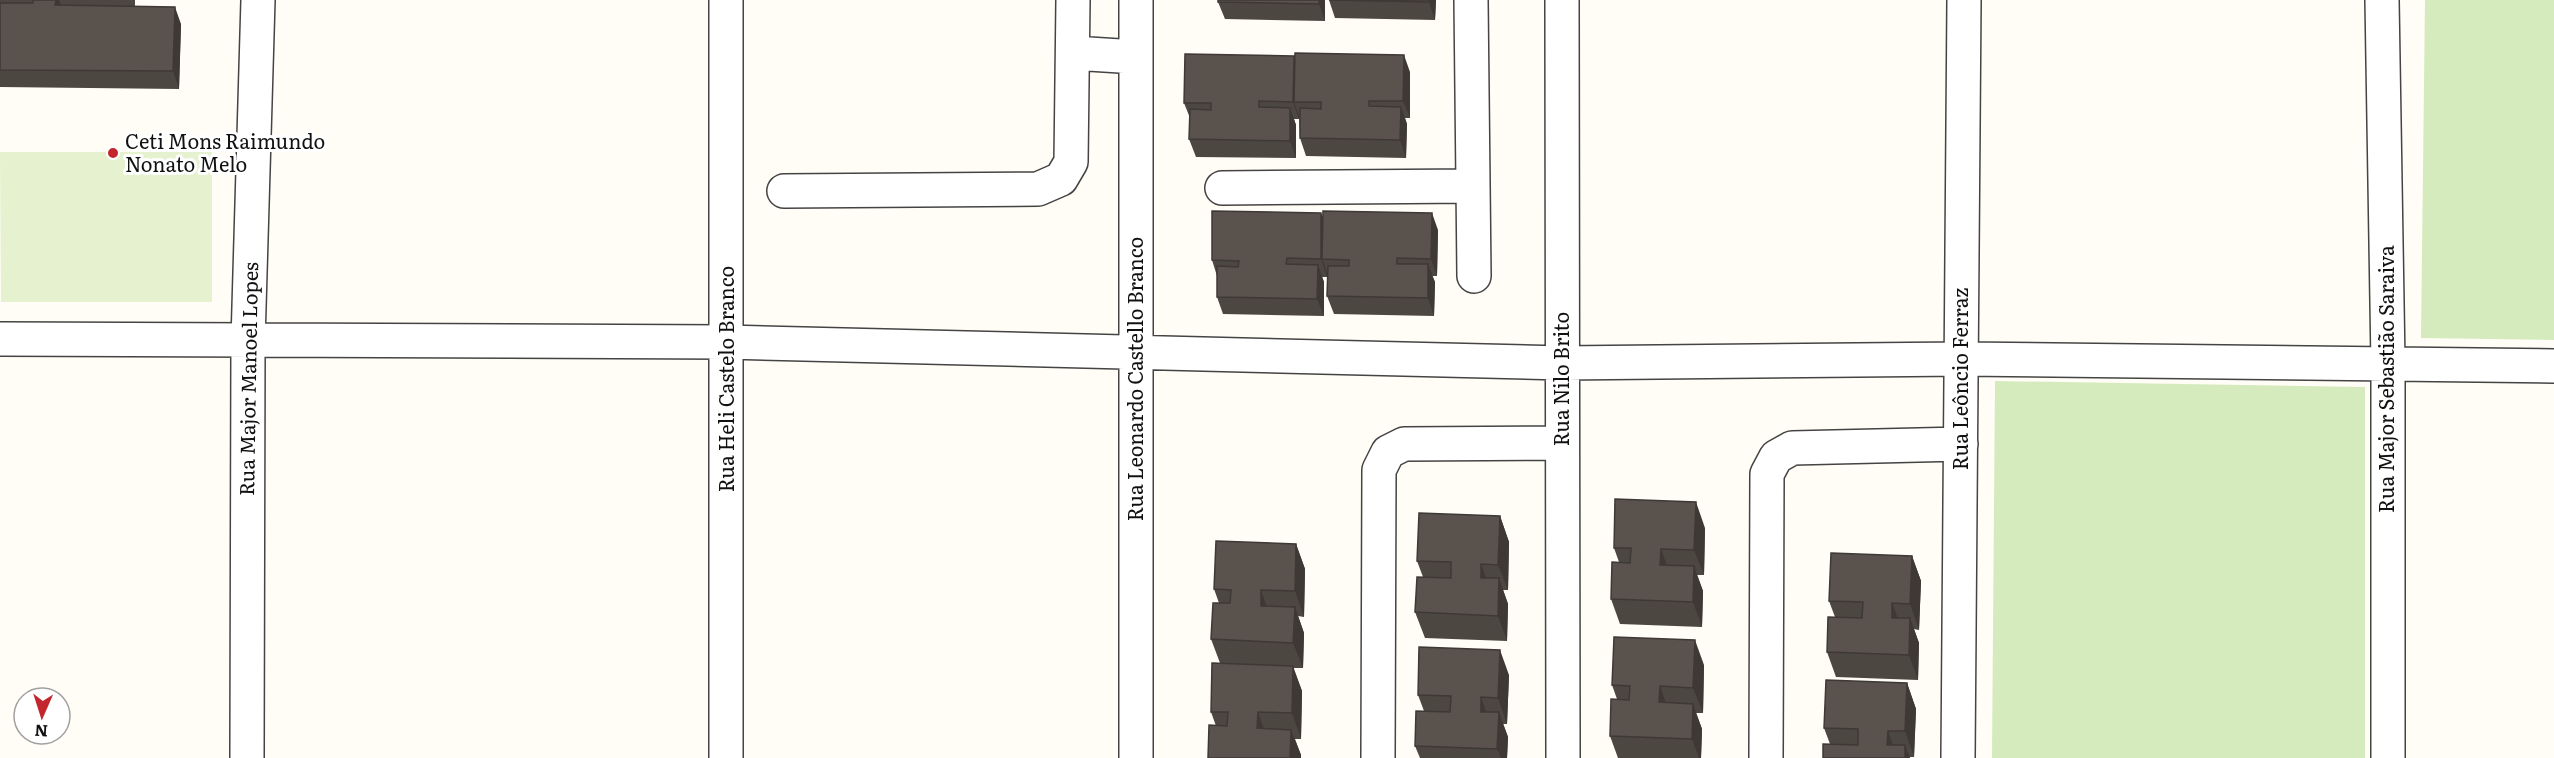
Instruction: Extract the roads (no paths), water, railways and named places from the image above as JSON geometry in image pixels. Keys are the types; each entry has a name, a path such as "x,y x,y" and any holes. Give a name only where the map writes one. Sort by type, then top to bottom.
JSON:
{"street":[{"name":"Rua Major Manoel Lopes","path":"247,758 248,341 258,0"},
{"name":"Rua Heli Castelo Branco","path":"726,0 726,758"},
{"path":"784,191 1038,189 1061,179 1071,162 1073,0"},
{"name":"Rua Leonardo Castello Branco","path":"1136,0 1136,758"},
{"path":"1471,0 1474,276"},
{"name":"Rua Nilo Brito","path":"1562,0 1563,758"},
{"name":"Rua Leôncio Ferraz","path":"1958,758 1964,0"},
{"name":"Rua Major Sebastião Saraiva","path":"2382,0 2388,363 2388,758"},
{"path":"1073,53 1136,57"},
{"path":"1222,188 1473,186"},
{"path":"0,339 727,342 1562,363 1962,359 2554,366"},
{"path":"1378,758 1379,470 1388,452 1404,444 1562,443"},
{"path":"1766,758 1767,474 1776,457 1792,448 1961,444"}],"place":[{"name":"Ceti Mons Raimundo Nonato Melo","path":"113,153"}]}
